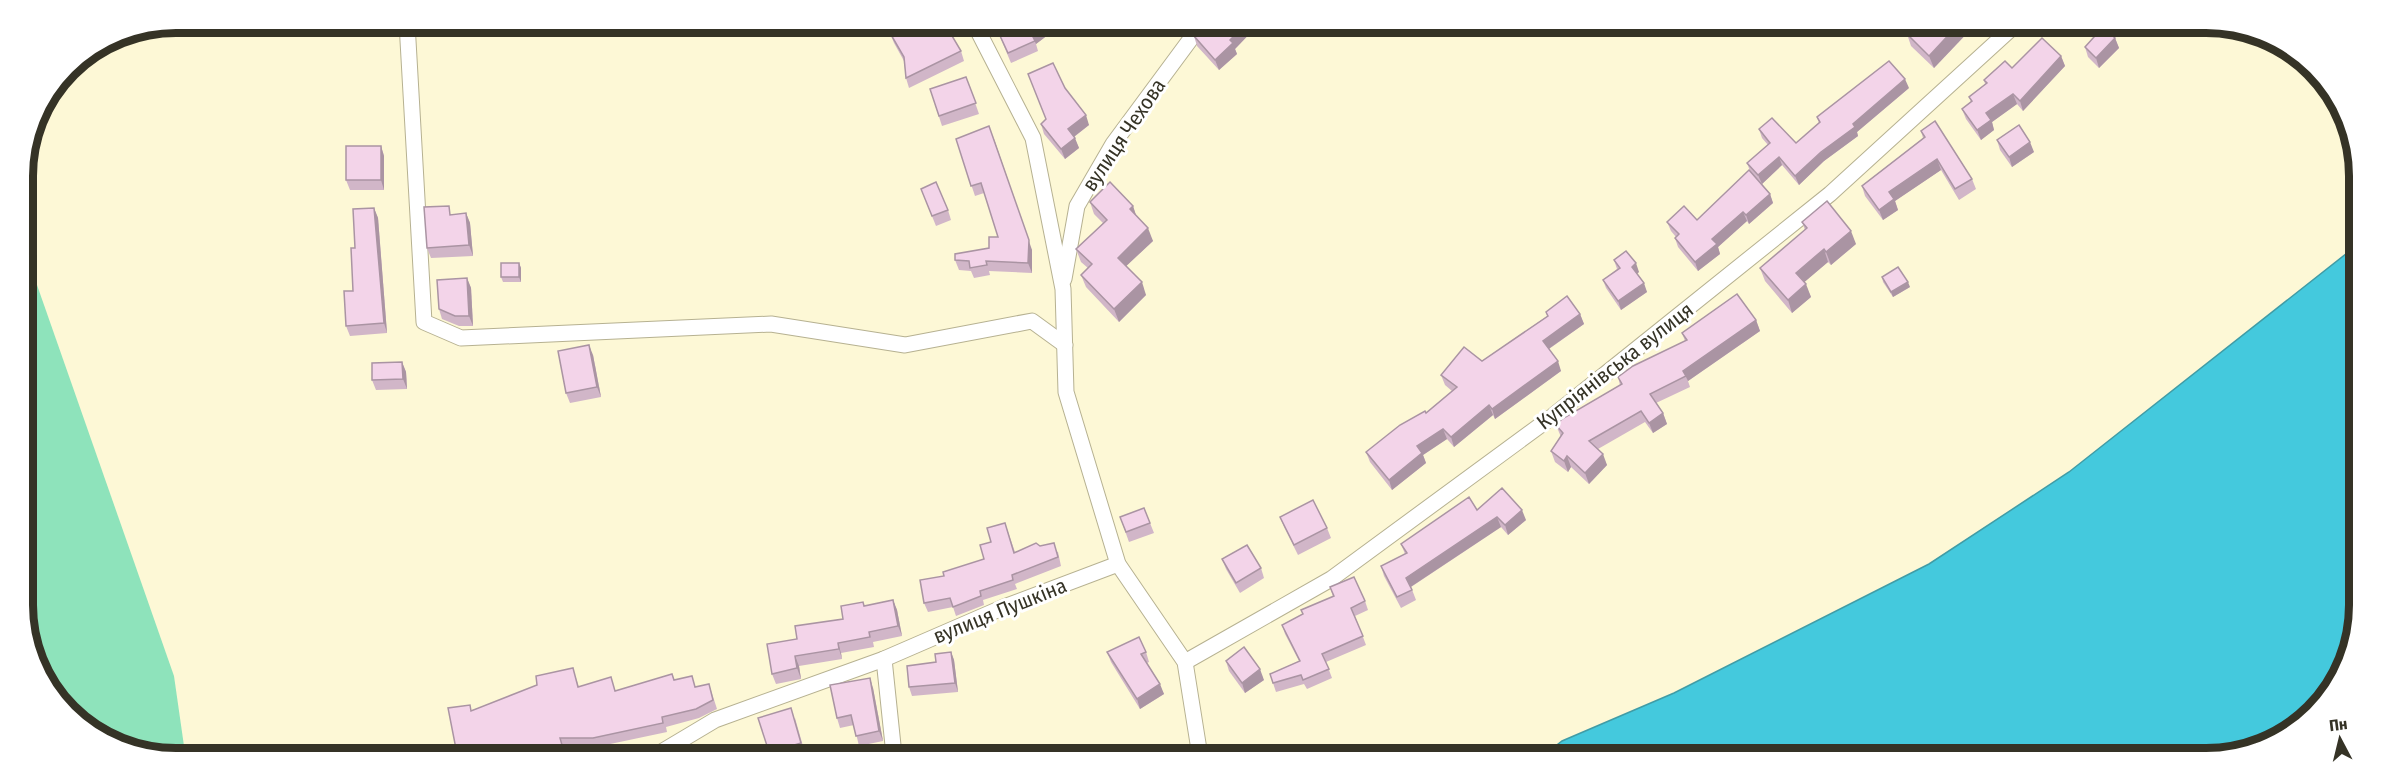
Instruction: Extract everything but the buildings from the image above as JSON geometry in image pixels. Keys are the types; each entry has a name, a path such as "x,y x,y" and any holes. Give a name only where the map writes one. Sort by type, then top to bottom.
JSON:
{"street":[{"path":"408,33 424,322 461,338 771,324 905,345 1032,321 1065,345"},
{"path":"979,33 1033,138 1063,289 1066,392 1118,564 1185,662 1199,748"},
{"name":"вулиця Чехова","path":"1063,289 1077,206 1113,144 1195,33"},
{"name":"Купріянівська вулиця","path":"1185,662 1331,579 1553,416 1830,194 2006,33"},
{"name":"вулиця Пушкіна","path":"668,748 715,720 884,659 1004,607 1118,564"},
{"path":"884,659 893,748"}],"green space":[{"path":"33,274 174,676 184,748 157,747 139,743 104,729 75,706 52,676 44,660 33,614"}],"water":[{"path":"2349,252 2348,624 2341,651 2325,684 2307,706 2278,729 2252,740 2215,748 1553,748 1562,741 1674,693 1929,564 2069,472"}]}
